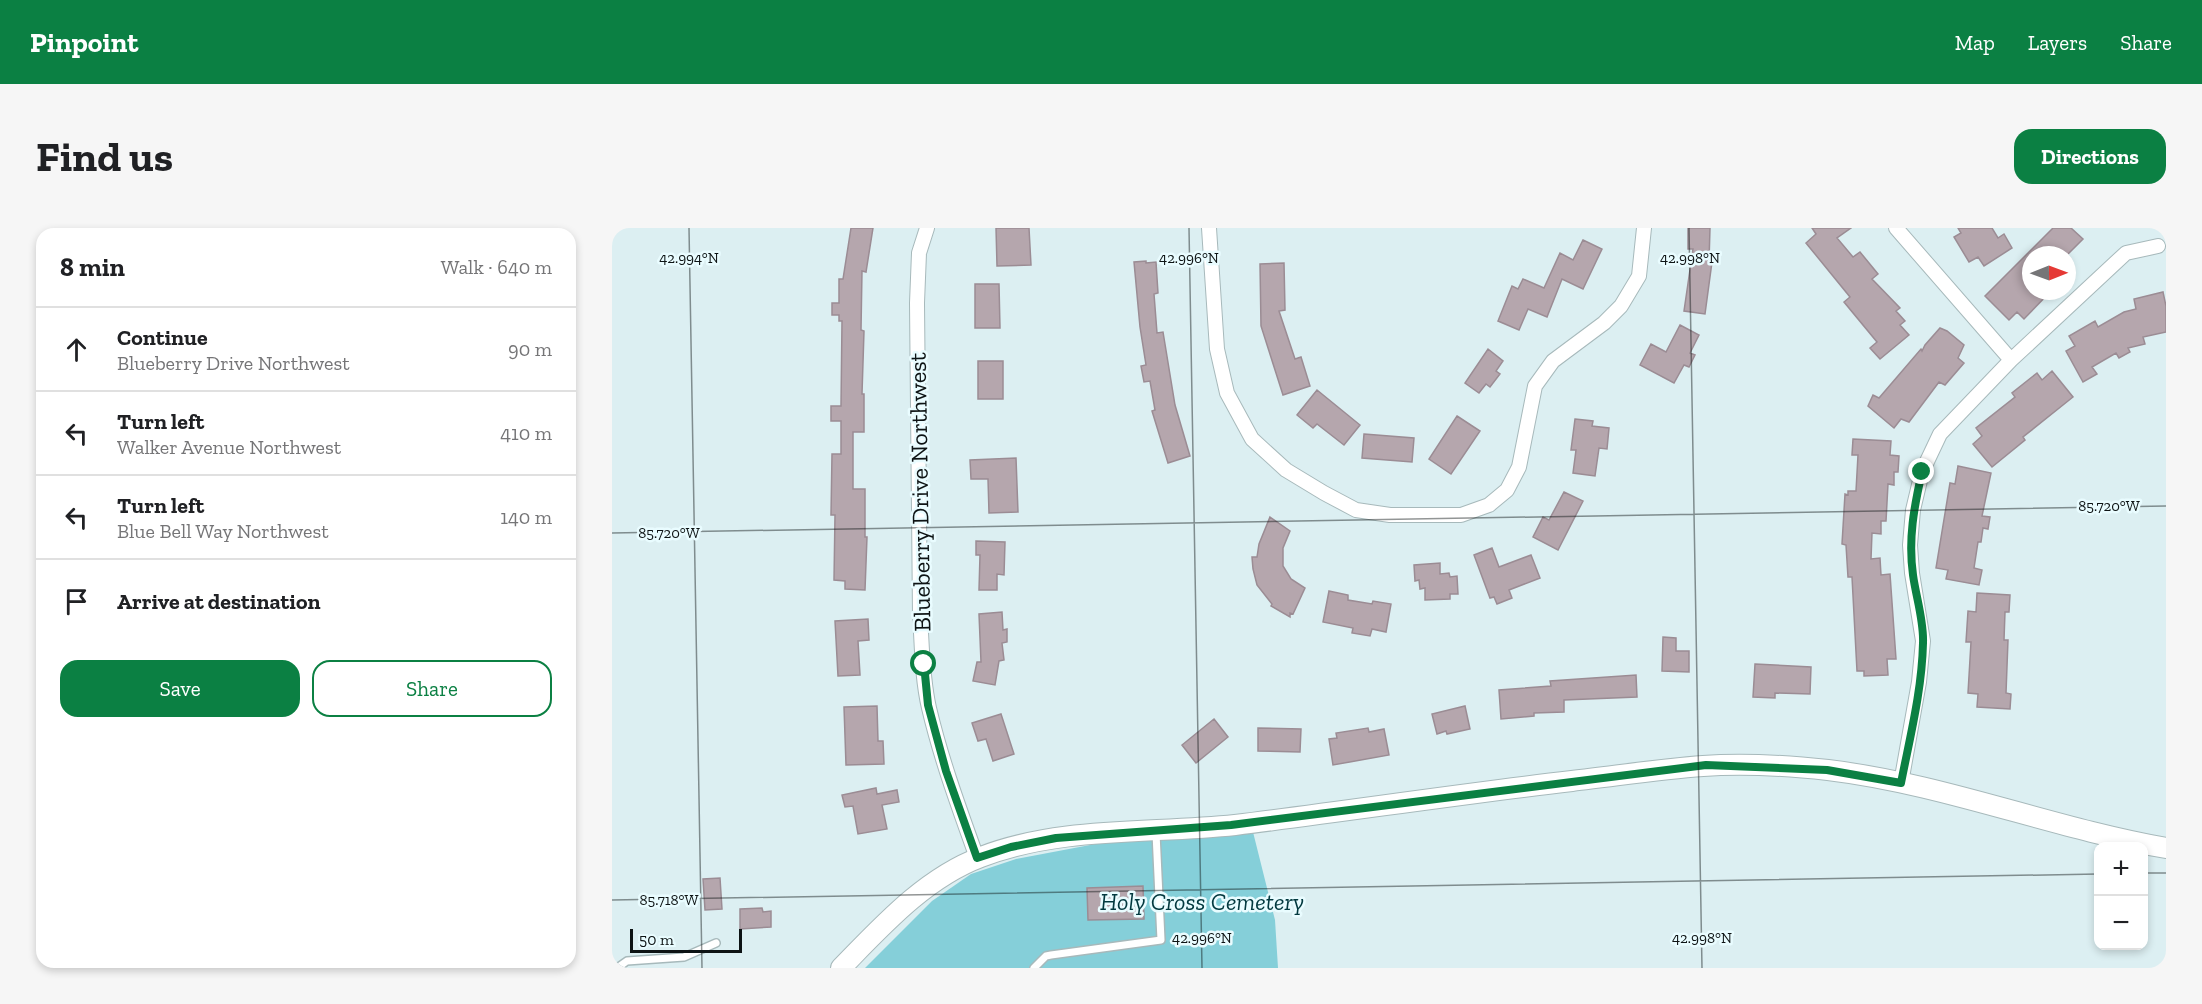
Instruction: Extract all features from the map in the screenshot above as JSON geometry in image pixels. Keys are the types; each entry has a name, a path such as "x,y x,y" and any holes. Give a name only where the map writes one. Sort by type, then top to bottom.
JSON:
{"main road":[{"path":"841,968 897,911 937,881 977,858 1011,847 1056,838 1231,825 1706,765 1827,770 1901,783 1946,792 2114,839 2166,848"}],"street":[{"name":"Blueberry Drive Northwest","path":"927,228 919,253 917,303 920,615 928,705 946,771 977,858"},
{"path":"1209,228 1217,349 1227,393 1252,439 1286,470 1324,494 1356,510 1390,515 1461,515 1489,506 1507,490 1519,468 1535,386 1554,361 1604,323 1621,306 1639,276 1644,228"},
{"path":"1896,228 2011,360"},
{"path":"1901,783 1919,682 1923,641 1912,573 1910,545 1913,510 1922,472 1940,434 2011,360 2127,253 2158,246"}],"lane":[{"path":"1034,968 1046,956 1064,952 1161,940 1156,830"},
{"path":"617,968 627,961 684,957 716,943"}],"green space":[{"name":"Holy Cross Cemetery","path":"1253,832 1275,920 1278,968 865,968 932,901 971,874 1016,859 1106,842"}],"building":[{"path":"851,228 873,228 866,272 862,271 864,432 853,432 853,489 865,489 865,537 867,537 865,590 845,589 845,581 834,580 835,515 831,515 832,454 841,454 841,421 831,421 831,406 841,406 842,321 839,321 839,315 832,315 832,303 839,303 839,279 843,279"},
{"path":"996,228 1029,228 1031,265 997,266"},
{"path":"1688,228 1710,228 1709,262 1712,262 1705,314 1684,311 1693,249 1688,249"},
{"path":"1812,228 1851,228 1837,238 1853,257 1860,252 1878,274 1872,279 1900,308 1896,311 1905,321 1900,325 1909,335 1880,359 1870,348 1877,342 1844,302 1850,297 1806,243 1816,234"},
{"path":"1958,228 1992,228 1998,238 2004,234 2012,248 1984,266 1978,257 1969,262 1954,237 1961,233"},
{"path":"2053,228 2071,228 2083,239 2076,246 2035,246"},
{"path":"1583,240 1602,249 1583,289 1562,279 1547,317 1528,309 1519,330 1498,321 1512,286 1518,289 1523,279 1544,288 1560,253 1573,260"},
{"path":"2022,259 2022,300 2042,300 2024,319 2017,312 2009,320 1985,296"},
{"path":"1146,261 1146,263 1156,262 1158,293 1154,294 1157,333 1163,332 1175,405 1190,456 1168,463 1152,411 1155,410 1150,381 1144,382 1141,366 1146,365 1134,262"},
{"path":"1284,263 1285,310 1279,311 1295,359 1301,357 1310,386 1283,395 1261,326 1260,264"},
{"path":"975,284 999,284 1000,328 975,328"},
{"path":"2163,292 2166,306 2166,332 2143,337 2145,344 2128,348 2130,352 2119,358 2116,353 2092,367 2097,374 2083,382 2066,351 2075,346 2069,336 2095,321 2098,327 2124,312 2136,309 2134,299"},
{"path":"1680,325 1699,335 1690,353 1695,355 1689,367 1684,365 1674,383 1640,365 1651,344 1666,352"},
{"path":"1940,328 1964,345 1958,358 1964,363 1945,385 1939,382 1909,422 1901,419 1894,428 1868,406 1873,395 1879,398"},
{"path":"1488,349 1503,361 1496,371 1500,374 1490,387 1486,384 1479,393 1465,383"},
{"path":"978,361 1003,361 1003,399 978,399"},
{"path":"2052,371 2073,397 2023,437 2025,440 1992,467 1973,444 1982,436 1976,428 2015,397 2012,393 2037,373 2042,380"},
{"path":"1317,390 1360,425 1344,445 1317,424 1313,428 1297,415"},
{"path":"1457,416 1480,431 1451,474 1429,459"},
{"path":"1575,419 1593,421 1592,426 1609,428 1607,449 1599,448 1595,476 1573,473 1576,450 1571,450"},
{"path":"1364,434 1414,438 1412,462 1362,458"},
{"path":"1853,439 1891,441 1890,455 1899,456 1898,472 1894,472 1894,485 1888,484 1886,521 1881,521 1881,534 1872,533 1871,559 1880,558 1881,575 1890,574 1896,659 1887,659 1888,675 1864,676 1864,671 1857,671 1852,577 1848,577 1846,545 1842,544 1845,494 1848,495 1848,491 1856,491 1858,455 1852,455"},
{"path":"1016,458 1018,512 989,513 988,479 971,479 970,460"},
{"path":"1958,466 1991,473 1982,516 1990,517 1988,529 1983,528 1981,542 1978,542 1974,568 1982,570 1979,585 1946,579 1948,570 1936,568 1950,483 1955,484"},
{"path":"1564,492 1583,501 1558,550 1533,537 1543,517 1549,520"},
{"path":"1270,517 1290,531 1283,548 1283,566 1291,579 1305,588 1293,614 1290,613 1290,617 1271,606 1272,604 1257,585 1253,569 1252,557 1257,557 1259,544"},
{"path":"976,541 1005,542 1004,575 997,574 997,590 979,590 980,555 976,555"},
{"path":"1492,548 1499,567 1531,555 1540,578 1509,590 1512,598 1497,604 1494,597 1490,598 1474,555"},
{"path":"1440,563 1440,574 1449,573 1450,577 1457,576 1458,594 1450,594 1450,599 1425,600 1425,588 1420,589 1419,580 1415,581 1414,565"},
{"path":"1329,591 1348,595 1348,600 1391,604 1386,632 1372,629 1370,636 1352,633 1353,628 1323,622"},
{"path":"1977,593 2010,595 2009,612 2005,612 2004,640 2008,640 2006,693 2011,694 2010,709 1977,707 1978,694 1968,693 1971,642 1966,642 1968,611 1976,612"},
{"path":"1002,612 1003,630 1007,629 1007,642 1002,643 1004,660 999,661 995,685 973,681 977,662 981,662 979,614"},
{"path":"868,619 869,640 858,641 860,675 838,676 835,621"},
{"path":"1663,637 1676,638 1676,651 1689,651 1689,672 1662,671"},
{"path":"1755,664 1811,667 1810,694 1775,693 1775,698 1753,697"},
{"path":"1636,675 1637,697 1564,700 1564,712 1534,713 1534,716 1501,719 1499,690 1551,686 1550,681"},
{"path":"877,706 878,741 883,741 884,764 846,765 844,707"},
{"path":"1465,706 1470,729 1437,734 1432,714"},
{"path":"1001,714 1014,754 993,761 986,739 978,741 972,723"},
{"path":"1214,719 1228,737 1196,763 1182,745"},
{"path":"1258,728 1301,729 1300,752 1258,751"},
{"path":"1368,728 1369,732 1384,729 1389,755 1333,765 1329,739 1337,738 1336,733"},
{"path":"876,788 877,794 897,790 899,802 882,805 887,829 858,834 853,806 845,807 842,795"},
{"path":"720,878 722,909 705,910 703,879"},
{"path":"1143,886 1144,919 1088,920 1087,888"},
{"path":"762,908 763,912 771,911 771,927 740,929 740,909"}],"route":[{"path":"924,664 928,705 946,771 977,858 1011,847 1056,838 1231,825 1706,765 1827,770 1901,783 1919,682 1923,641 1910,545 1913,510 1922,472"}]}
